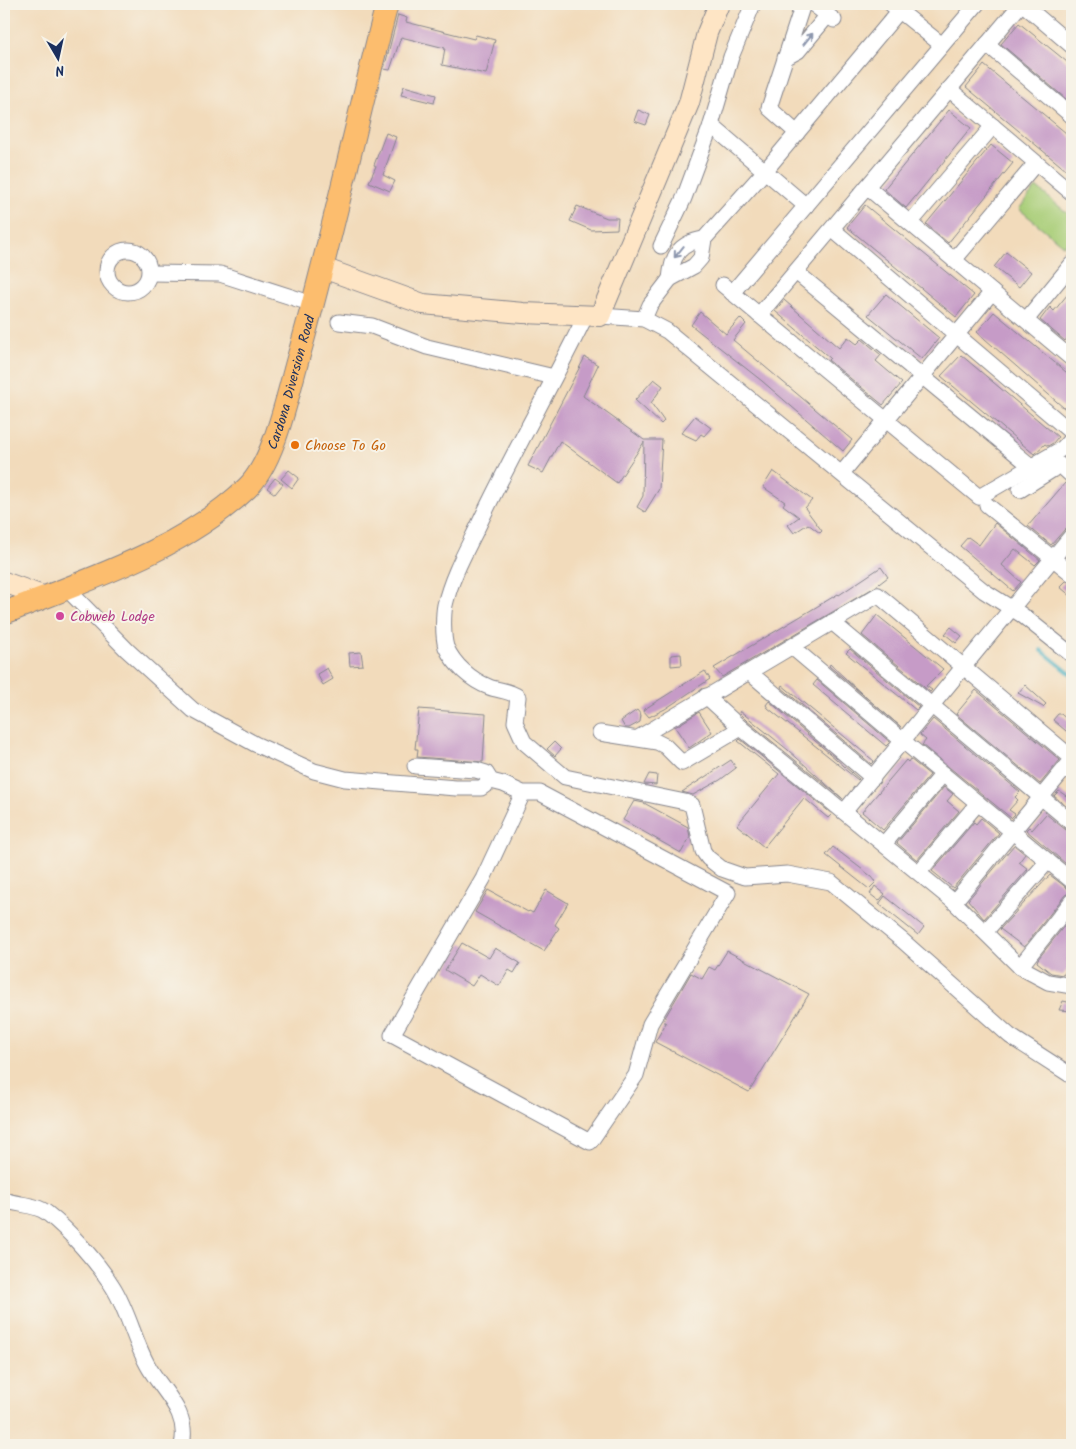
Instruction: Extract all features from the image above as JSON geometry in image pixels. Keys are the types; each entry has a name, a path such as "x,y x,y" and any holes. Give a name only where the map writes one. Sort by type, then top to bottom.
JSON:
{"main road":[{"name":"Cardona Diversion Road","path":"4,613 67,589 149,552 197,527 248,487 270,452 313,304 387,4"}],"street":[{"path":"719,4 707,33 689,103 593,315 554,377 454,575 444,606 446,646 455,661 468,676 489,687 514,694 518,697 515,722 524,742 565,777 692,805 703,851 708,858 722,869 738,876 787,874 831,882 903,941 1010,1036 1072,1076"},
{"path":"661,246 684,198 710,125 731,57 753,4"},
{"path":"797,133 769,108 803,4"},
{"path":"785,58 798,51 831,18 814,4"},
{"path":"977,4 806,206 728,289 979,497 1063,448 1072,438"},
{"path":"759,316 1022,4 1072,46"},
{"path":"644,319 650,305 670,280 694,266 701,258 704,239 797,133 899,6 942,45"},
{"path":"987,44 1072,116"},
{"path":"949,89 1036,163 1071,189"},
{"path":"710,125 806,206"},
{"path":"910,223 993,126"},
{"path":"954,260 1036,163"},
{"path":"867,187 992,292 1071,355"},
{"path":"832,229 958,334 1072,433"},
{"path":"670,280 671,266 680,249 690,241 704,239"},
{"path":"1026,320 1072,264"},
{"path":"323,268 423,304 523,313 644,319 667,331 984,591 1012,610 1022,614 1072,655"},
{"path":"796,272 1032,467"},
{"path":"150,273 220,274 313,304"},
{"path":"842,473 992,292"},
{"path":"339,322 372,326 427,347 554,377"},
{"path":"1020,490 1060,465 1072,476"},
{"path":"987,505 1072,574"},
{"path":"844,812 1072,535"},
{"path":"4,582 45,597"},
{"path":"67,589 126,650 193,710 255,744 314,770 345,779 456,788 481,788 491,781"},
{"path":"638,738 878,595 1072,759 954,902"},
{"path":"832,622 931,707 1072,823"},
{"path":"792,647 903,742 1072,881"},
{"path":"749,672 873,778"},
{"path":"706,696 741,728 954,902 1020,967 1048,982 1067,986 1072,972"},
{"path":"600,733 657,742 665,746 682,763 741,728"},
{"path":"415,766 476,770 486,773 491,781 523,793 540,793 728,893 650,1024 636,1075 590,1142 392,1035 483,879 523,793"},
{"path":"884,844 943,774"},
{"path":"918,872 978,803"},
{"path":"985,932 1048,861"},
{"path":"1020,967 1072,902"},
{"path":"4,1200 41,1208 74,1240 113,1288 147,1365 178,1408 183,1425 182,1445"}],"green space":[{"path":"1036,187 1072,217 1072,236 1064,246 1019,209"}],"building":[{"path":"398,15 407,18 406,22 474,39 476,35 495,40 486,74 442,65 445,48 401,37 390,70 384,69"},
{"path":"1019,23 1072,66 1072,104 1001,44"},
{"path":"984,65 1072,138 1072,175 966,87"},
{"path":"404,86 436,95 434,103 401,95"},
{"path":"638,110 650,115 646,125 634,121"},
{"path":"949,110 971,128 906,208 884,189"},
{"path":"386,133 396,137 383,175 395,181 390,191 369,182"},
{"path":"991,145 1013,163 948,243 926,224"},
{"path":"865,205 974,295 956,317 847,227"},
{"path":"577,206 607,218 618,218 617,229 591,230 570,221"},
{"path":"1006,252 1031,272 1019,287 994,267"},
{"path":"1072,289 1072,332 1065,341 1040,320 1050,307 1054,311"},
{"path":"886,294 939,338 922,359 868,315"},
{"path":"784,300 839,348 848,337 857,344 862,339 881,355 876,361 902,383 883,405 828,360 830,358 775,311"},
{"path":"700,312 726,334 740,318 746,324 733,340 852,440 843,451 762,381 691,325"},
{"path":"994,312 1072,377 1072,415 977,332"},
{"path":"961,355 1058,437 1053,443 1048,446 1045,444 1034,454 941,376"},
{"path":"585,357 598,365 583,396 644,440 662,440 659,489 645,512 637,507 643,496 644,442 617,483 560,441 543,473 528,466"},
{"path":"654,379 663,386 651,403 664,421 661,424 635,400"},
{"path":"695,416 711,428 704,436 701,434 696,440 681,433"},
{"path":"289,470 299,478 292,488 281,479"},
{"path":"773,471 812,500 805,508 822,531 820,533 808,524 794,533 788,525 799,517 783,505 785,502 763,487"},
{"path":"275,478 283,484 275,494 267,488"},
{"path":"1065,483 1072,485 1072,525 1065,529 1051,545 1028,526"},
{"path":"995,523 1040,560 1035,565 1015,549 1002,565 1021,582 1013,591 960,546 968,537 979,545"},
{"path":"881,567 888,577 875,587 722,677 714,668 839,595"},
{"path":"1066,581 1072,583 1072,597 1060,587"},
{"path":"877,615 943,669 926,686 932,690 930,692 862,635"},
{"path":"951,627 962,636 956,643 945,634"},
{"path":"850,649 919,707 916,710 846,653"},
{"path":"361,652 363,665 350,666 349,653"},
{"path":"681,654 682,665 671,666 671,655"},
{"path":"830,664 862,694 829,666"},
{"path":"327,668 333,679 323,685 317,674"},
{"path":"705,671 710,679 665,709 649,717 643,710"},
{"path":"817,680 890,742 886,746 813,685"},
{"path":"782,685 874,761 871,764 781,687"},
{"path":"1025,685 1046,704 1043,707 1018,693"},
{"path":"976,690 1060,760 1040,784 956,714"},
{"path":"769,701 859,779 768,708 766,705"},
{"path":"419,709 486,714 483,762 417,757 418,749 415,749"},
{"path":"637,710 641,715 640,722 625,728 621,721"},
{"path":"740,711 788,750 843,799 747,721 739,713"},
{"path":"699,712 712,732 689,748 675,727"},
{"path":"1058,714 1061,714 1072,724 1072,736 1053,720"},
{"path":"933,719 1020,792 1015,797 1018,800 1009,810 1015,814 1011,818 922,745 926,740 920,735"},
{"path":"740,739 832,814 828,818 804,798 764,847 737,825 779,774 738,741"},
{"path":"554,742 561,749 555,756 547,749"},
{"path":"910,759 930,775 883,830 862,812 906,760 908,762"},
{"path":"731,760 736,768 720,780 693,795 682,792"},
{"path":"649,774 657,775 656,785 644,784"},
{"path":"944,787 953,794 947,801 959,811 917,860 897,843"},
{"path":"1059,791 1072,800 1072,811 1054,796"},
{"path":"634,801 644,803 688,827 690,837 681,853 623,820"},
{"path":"1046,814 1066,830 1072,832 1072,869 1026,830 1029,827 1032,830"},
{"path":"981,818 999,833 953,888 932,871 974,822 976,824"},
{"path":"1014,845 1025,854 1019,862 1028,869 984,919 968,900"},
{"path":"833,847 876,882 869,889 826,855"},
{"path":"1050,875 1072,892 1065,895 1024,947 1000,929"},
{"path":"875,886 885,894 879,901 870,894"},
{"path":"488,890 533,913 546,890 568,903 555,925 559,928 544,951 475,912"},
{"path":"885,896 924,927 918,935 879,904"},
{"path":"1072,916 1072,964 1063,975 1051,973 1037,962 1038,959"},
{"path":"462,943 489,958 495,948 520,963 514,973 509,970 499,986 480,974 472,986 445,970"},
{"path":"727,951 809,994 749,1092 655,1042 666,1023 663,1021 691,973 702,979 709,967 715,970"},
{"path":"1063,1001 1072,1003 1072,1011 1059,1010"}],"waterway":[{"path":"1041,650 1072,675"}],"place":[{"name":"Choose To Go","path":"295,445"},
{"name":"Cobweb Lodge","path":"60,616"}]}
